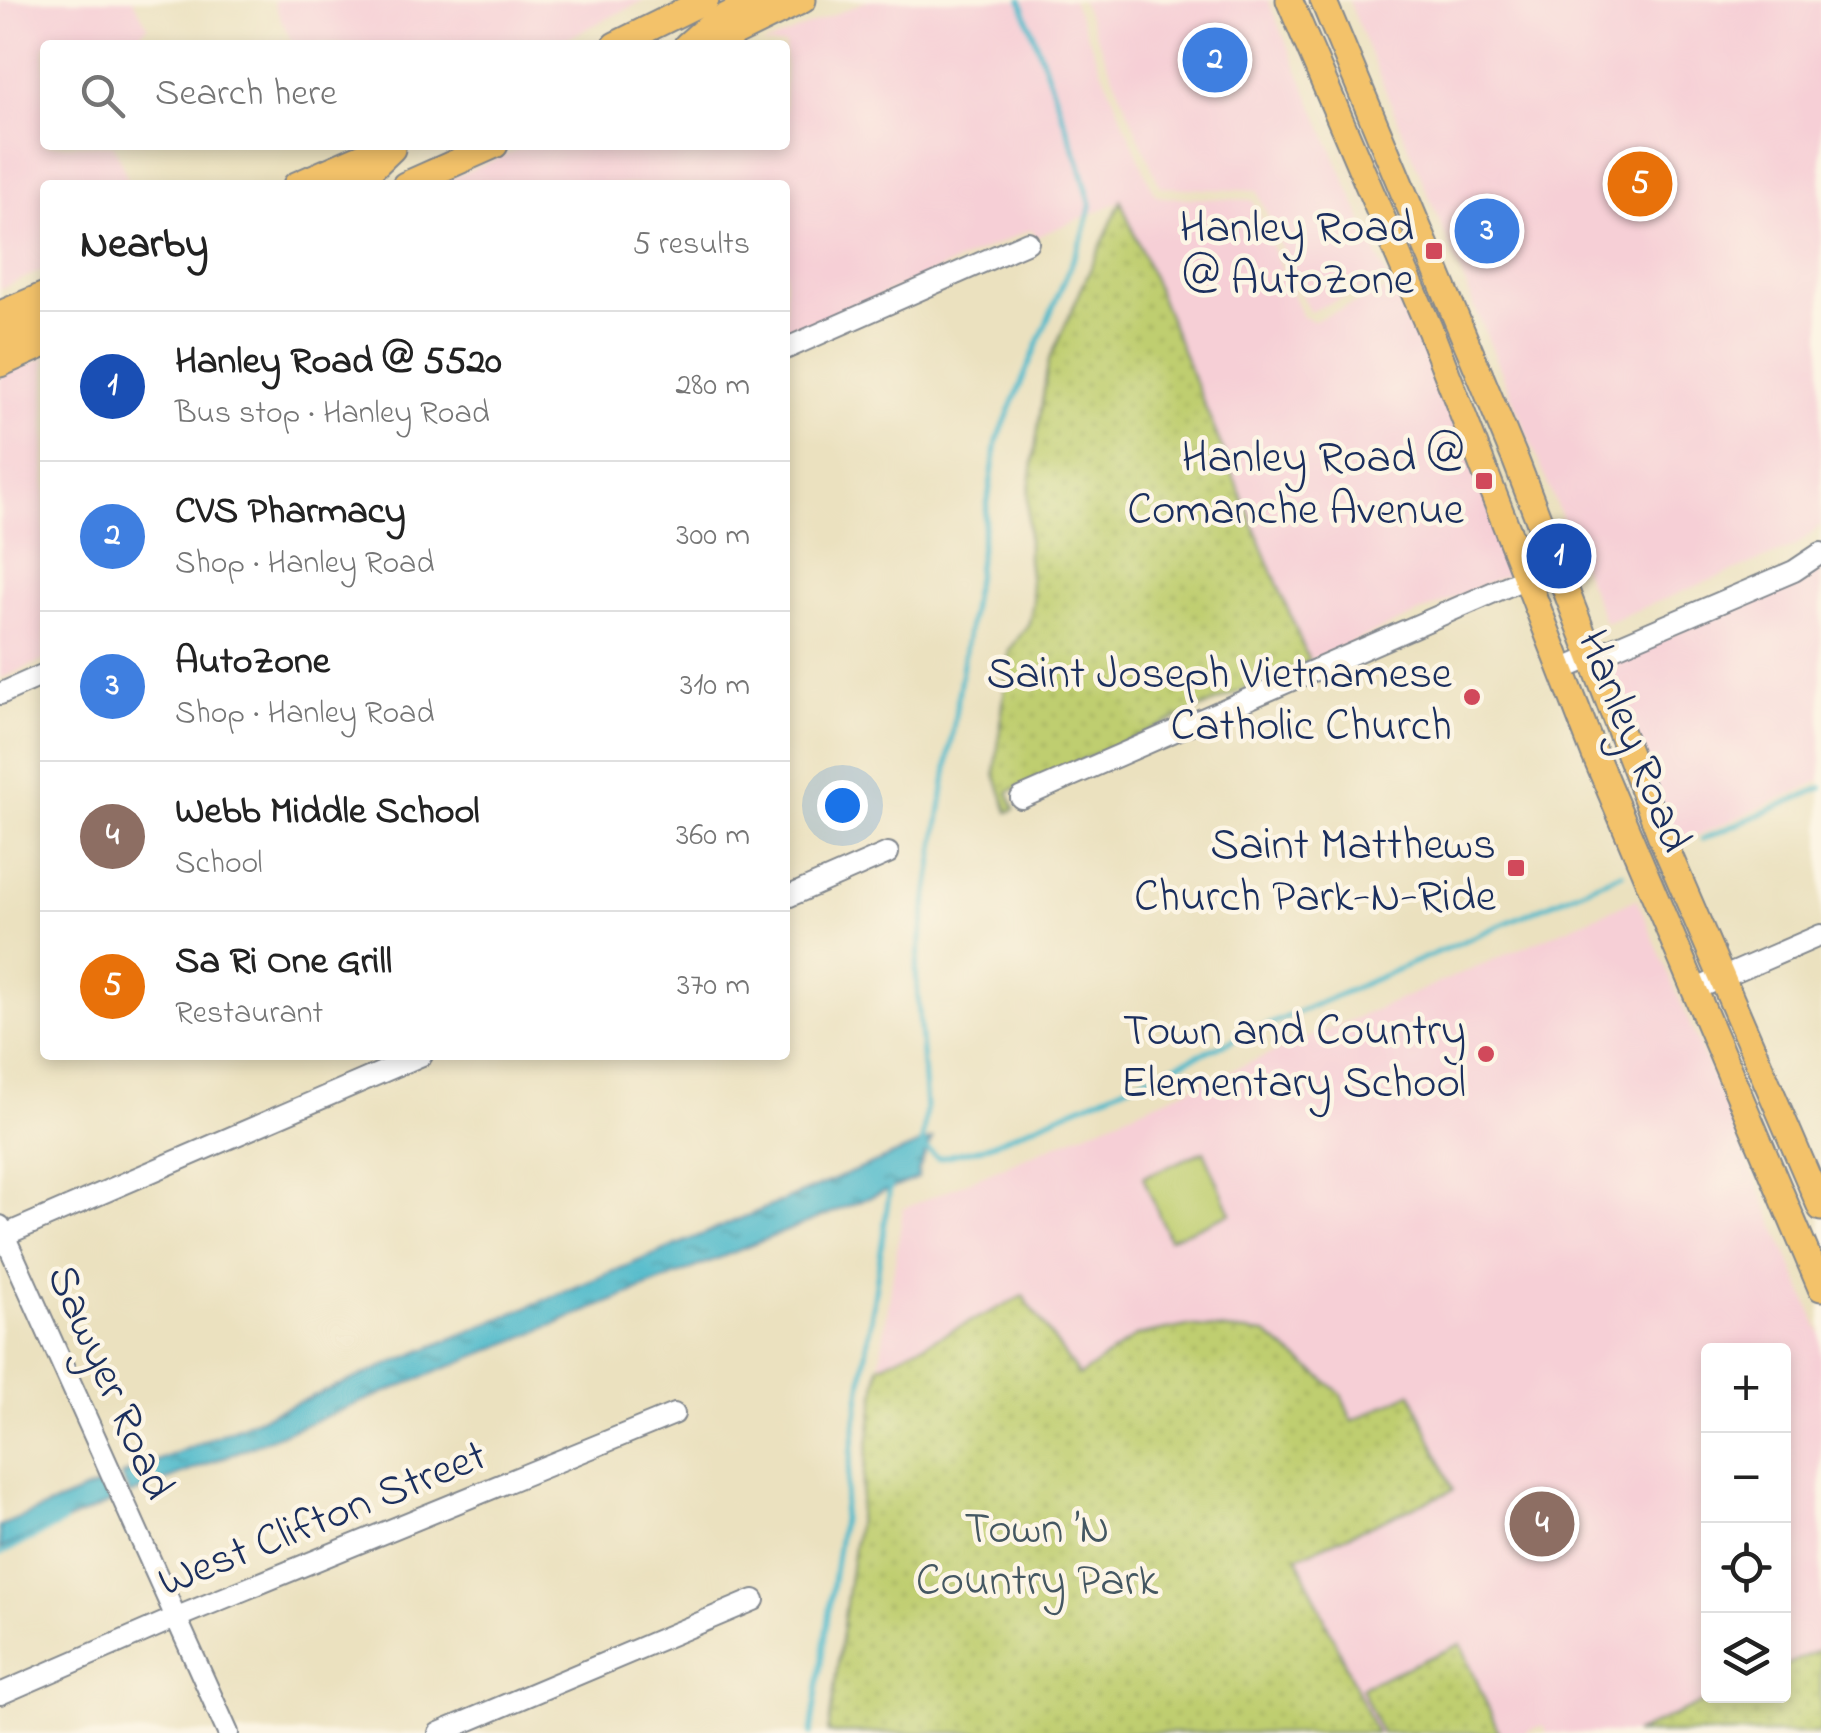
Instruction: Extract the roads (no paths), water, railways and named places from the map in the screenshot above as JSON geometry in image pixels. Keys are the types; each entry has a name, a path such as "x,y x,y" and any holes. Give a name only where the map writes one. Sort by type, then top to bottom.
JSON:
{"main road":[{"path":"625,40 706,0"},
{"path":"693,40 711,24 758,0"},
{"path":"721,40 803,0"},
{"name":"Hanley Road","path":"1289,0 1430,330 1622,818 1821,1288"},
{"name":"Hanley Road","path":"1323,0 1516,460 1650,806 1816,1198"},
{"path":"643,40 674,16"},
{"path":"1342,126 1370,113"},
{"path":"308,180 376,150"},
{"path":"353,180 366,174 391,150"},
{"path":"400,180 428,156 442,150"},
{"path":"415,180 484,150"},
{"path":"1378,210 1406,198"},
{"path":"0,314 40,297"},
{"path":"0,338 40,320"},
{"path":"0,364 40,346"},
{"path":"1622,818 1650,806"},
{"path":"1804,1245 1816,1198"}],"street":[{"path":"790,347 1028,242"},
{"path":"1562,670 1789,573 1821,554"},
{"path":"1020,798 1526,578"},
{"path":"0,694 40,676"},
{"path":"790,896 888,853"},
{"path":"1694,990 1821,935"},
{"path":"1,1233 410,1060"},
{"name":"Sawyer Road","path":"1,1233 228,1733"},
{"name":"West Clifton Street","path":"0,1694 174,1618 674,1414"},
{"path":"440,1733 754,1600"}],"water":[{"path":"932,1139 918,1178 130,1495 121,1476"},
{"path":"104,1483 112,1502 0,1549 0,1526"}],"waterway":[{"path":"919,1148 926,1108 916,971 997,441 1084,233 1091,205 1021,0"},
{"path":"1703,839 1821,788"},
{"path":"922,1146 938,1158 982,1148 1622,873"},
{"path":"811,1733 890,1187"},
{"path":"0,1554 64,1522"}],"place":[{"name":"CVS Pharmacy","path":"1215,60"},
{"name":"Sa Ri One Grill","path":"1640,184"},
{"name":"AutoZone","path":"1487,231"},
{"name":"Hanley Road @ AutoZone","path":"1434,251"},
{"name":"Hanley Road @ Comanche Avenue","path":"1484,481"},
{"name":"Hanley Road @ 5520","path":"1559,556"},
{"name":"Saint Joseph Vietnamese Catholic Church","path":"1472,697"},
{"name":"Saint Matthews Church Park-N-Ride","path":"1516,868"},
{"name":"Town and Country Elementary School","path":"1486,1054"},
{"name":"Webb Middle School","path":"1542,1524"}],"park label":[{"name":"Town ’N Country Park","path":"1037,1552"}]}
